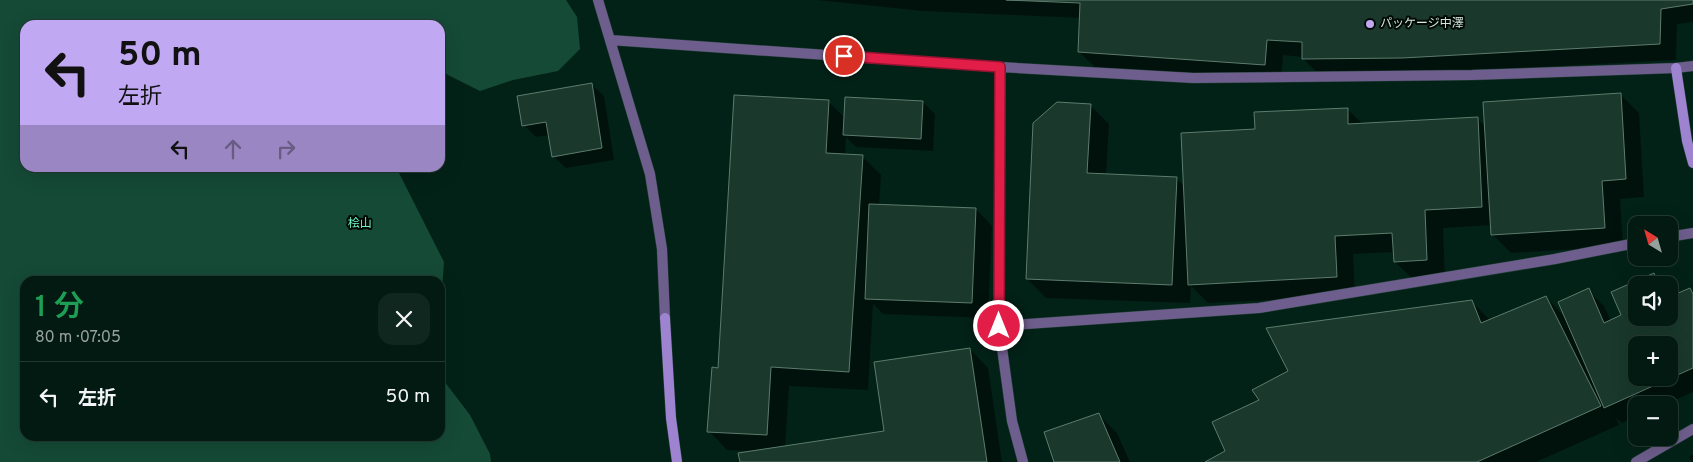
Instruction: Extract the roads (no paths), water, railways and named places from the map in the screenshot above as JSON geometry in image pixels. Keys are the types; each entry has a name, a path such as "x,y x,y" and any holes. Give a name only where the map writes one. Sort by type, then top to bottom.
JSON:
{"street":[{"path":"598,0 650,174 662,249 671,418 678,462"},
{"path":"610,40 1000,67 1193,78 1472,75 1693,66"},
{"path":"1000,67 999,326 1012,421 1023,462"},
{"path":"1676,68 1693,163"},
{"path":"1678,235 1693,232"},
{"path":"999,326 1259,308 1628,245"},
{"path":"1636,462 1693,429"}],"place":[{"name":"パッケージ中澤","path":"1370,24"}],"park label":[{"name":"桧山","path":"360,224"}]}
